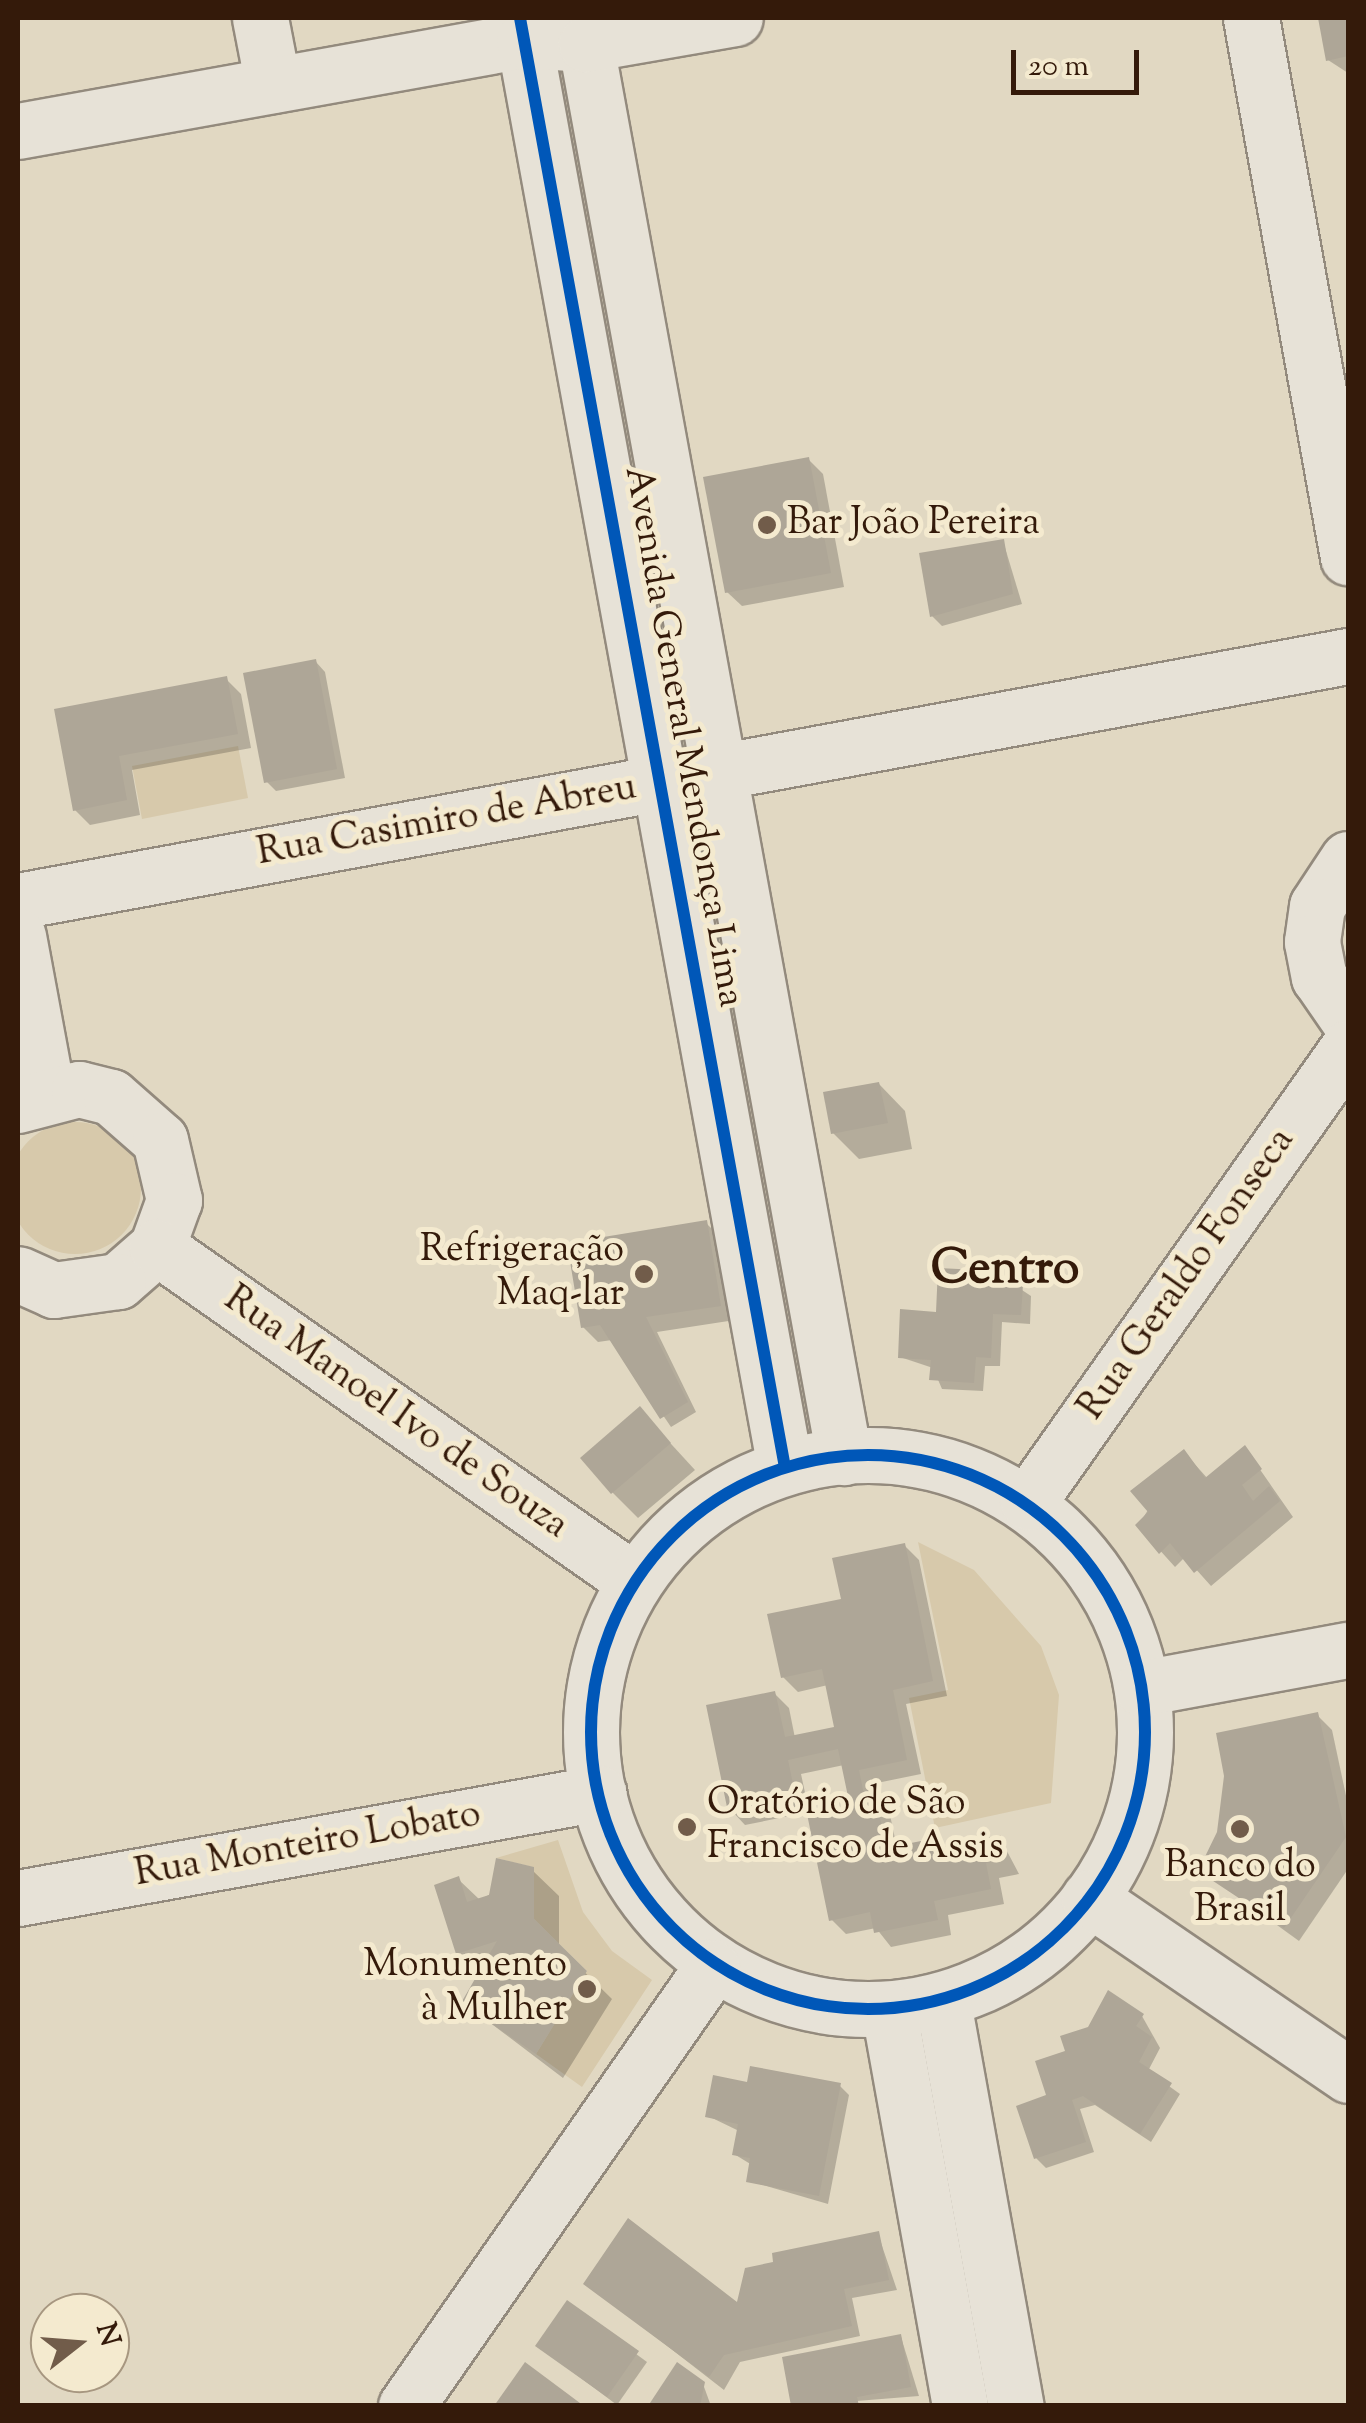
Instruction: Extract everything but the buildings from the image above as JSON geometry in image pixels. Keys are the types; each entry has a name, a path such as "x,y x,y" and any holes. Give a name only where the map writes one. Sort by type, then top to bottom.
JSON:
{"street":[{"path":"260,18 272,85"},
{"path":"18,130 272,85 522,29 584,31 735,18"},
{"path":"1251,18 1348,557"},
{"name":"Avenida General Mendonça Lima","path":"522,29 786,1467"},
{"name":"Avenida General Mendonça Lima","path":"584,31 844,1456"},
{"name":"Rua Casimiro de Abreu","path":"18,901 1348,656"},
{"path":"1348,859 1317,906 1312,942 1320,977 1348,1019"},
{"path":"18,936 32,1098 111,1097 160,1140 174,1200 157,1247 130,1274 86,1290 54,1290 18,1274"},
{"name":"Rua Geraldo Fonseca","path":"1028,1502 1348,1048"},
{"name":"Rua Manoel Ivo de Souza","path":"157,1247 633,1580"},
{"path":"906,1454 963,1468 1028,1502 1080,1551 1120,1613 1142,1688 1139,1778 1122,1841 1088,1898 1008,1972 943,2002 889,2011 834,2010 712,1968 631,1876 599,1793 592,1716 605,1646 633,1580 734,1486 786,1467 844,1456 906,1454"},
{"path":"1142,1688 1348,1650"},
{"name":"Rua Monteiro Lobato","path":"18,1898 599,1793"},
{"path":"1088,1898 1348,2075"},
{"path":"406,2406 712,1968"},
{"path":"943,2002 1016,2406"},
{"path":"889,2011 960,2406"}],"shaded area":[{"path":"238,746 248,798 142,819 132,766"},
{"path":"75,1122 100,1127 122,1141 136,1163 141,1188 136,1213 122,1235 100,1249 75,1254 50,1249 28,1235 14,1213 9,1188 14,1163 28,1141 50,1127"},
{"path":"918,1542 974,1570 1041,1646 1059,1695 1051,1803 935,1828 909,1698 948,1690"},
{"path":"558,1840 583,1912 612,1951 652,1980 582,2087 536,2054 587,1971 534,1919 533,1867 496,1858"}],"cycle path":[{"path":"520,18 785,1467"},
{"path":"868,1455 922,1460 974,1476 1022,1502 1064,1536 1098,1578 1124,1626 1140,1678 1145,1732 1140,1786 1124,1838 1098,1886 1064,1928 1022,1962 974,1988 922,2004 868,2009 814,2004 762,1988 714,1962 672,1928 638,1886 612,1838 596,1786 591,1732 596,1678 612,1626 638,1578 672,1536 714,1502 762,1476 814,1460 868,1455"}],"place":[{"name":"Bar João Pereira","path":"767,525"},
{"name":"Refrigeração Maq-lar","path":"644,1274"},
{"name":"Oratório de São Francisco de Assis","path":"687,1827"},
{"name":"Banco do Brasil","path":"1240,1829"},
{"name":"Monumento à Mulher","path":"587,1989"}],"district":[{"name":"Centro","path":"1005,1271"}]}
